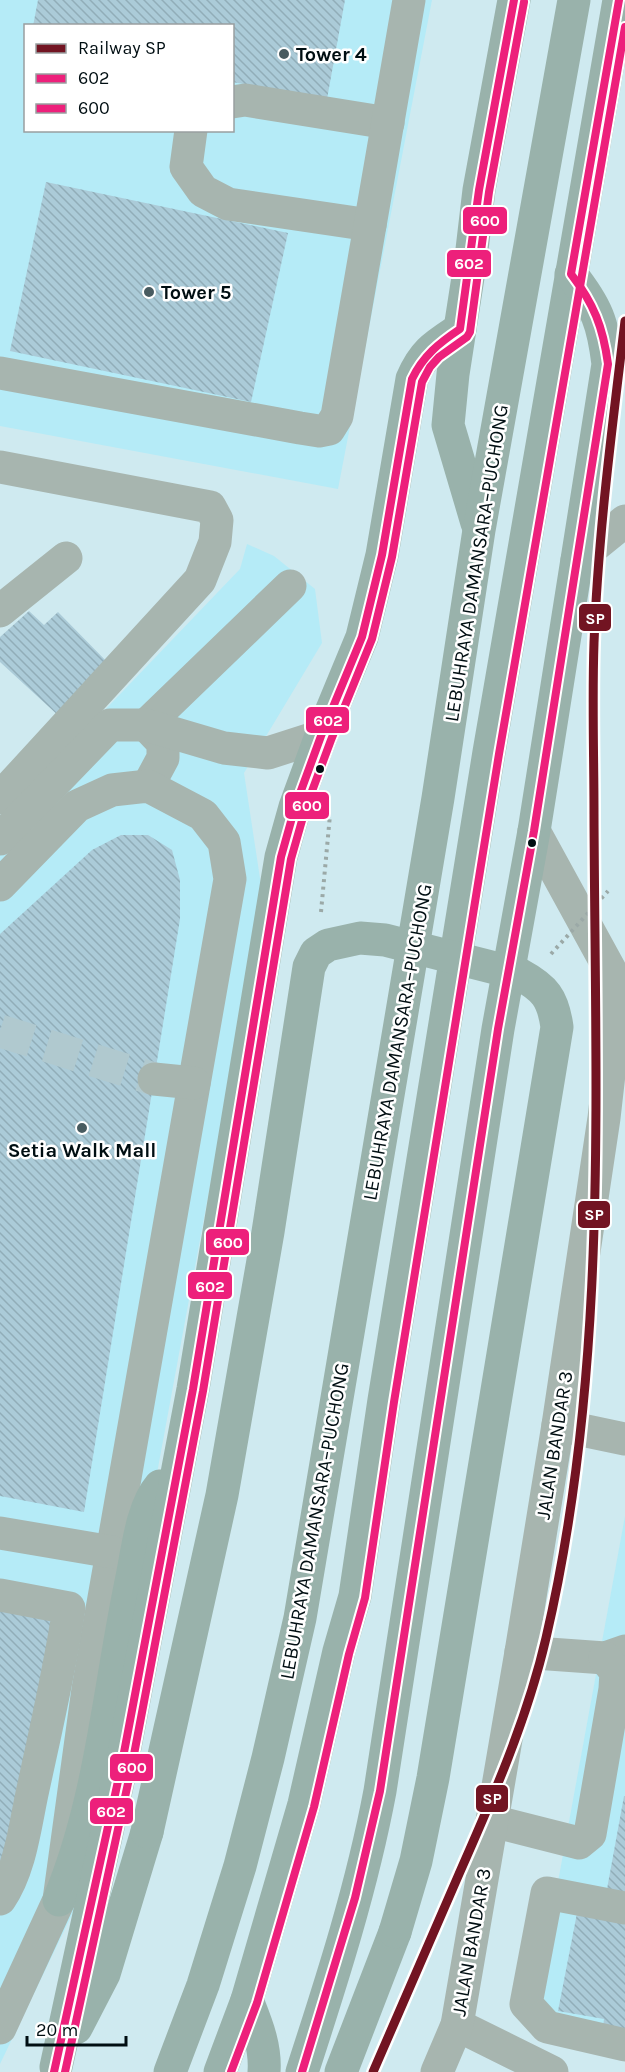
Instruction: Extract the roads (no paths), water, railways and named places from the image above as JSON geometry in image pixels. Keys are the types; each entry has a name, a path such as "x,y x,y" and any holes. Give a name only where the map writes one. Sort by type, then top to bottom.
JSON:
{"highway":[{"path":"479,530 448,425 479,190 514,0"},
{"name":"LEBUHRAYA DAMANSARA–PUCHONG","path":"170,2072 203,1985 240,1866 268,1758 300,1618 446,755 479,530 574,0"},
{"path":"220,2072 247,2000 304,1804 339,1651 355,1596 384,1400 475,834 619,0"},
{"path":"302,2072 358,1893 380,1791 498,1029 534,831 608,364 604,334 597,311 571,274"},
{"path":"55,2070 122,1763 193,1389 281,857 295,807 321,736 362,637 382,555 412,379 420,362 433,347 460,329"},
{"path":"55,2070 104,1974 147,1832 222,1495 268,1232 309,967 316,953 328,945 360,938 385,940 519,974 536,983 548,996 555,1011 557,1027 433,1778 416,1861 395,1932 341,2072"},
{"path":"59,1900 70,1872 100,1756 124,1614 146,1513 157,1489 177,1470"},
{"path":"247,2000 259,2032 265,2062 264,2072"}],"street":[{"path":"0,373 300,428 319,431 329,429 337,416 409,0"},
{"path":"234,102 245,100 387,123"},
{"path":"191,132 186,167 203,191 228,204 370,225"},
{"path":"0,467 210,507 218,520 215,542 200,580 0,798"},
{"path":"577,560 625,521"},
{"path":"0,611 66,558"},
{"path":"146,725 290,586"},
{"path":"0,839 110,725 146,725 224,748 268,753 321,736"},
{"path":"146,725 163,743 163,758 148,786"},
{"path":"0,885 77,806 112,790 148,786 202,815 224,842 230,879 88,1689 59,1900 3,2013"},
{"name":"JALAN BANDAR 3","path":"439,2067 457,2025 558,1425 614,1120 623,984 534,831"},
{"path":"154,1079 194,1083"},
{"path":"558,1425 625,1439"},
{"path":"0,1533 112,1552"},
{"path":"0,1595 69,1608 62,1654 20,1846 9,1886 0,1899"},
{"path":"492,1821 579,1843 590,1834 615,1689 615,1654 521,1652"},
{"path":"625,1908 547,1893 526,2004 547,2027 625,2045"},
{"path":"457,2025 552,2072"}],"tunnel":[{"path":"0,1031 154,1079"}],"rail line":[{"name":"SP","path":"373,2072 484,1816 519,1728 546,1638 566,1537 580,1434 589,1332 594,1228 596,1125 594,643 602,522 625,321"}],"place":[{"name":"Tower 4","path":"284,54"},
{"name":"Tower 5","path":"149,292"},
{"name":"Setia Walk Mall","path":"82,1128"}]}
